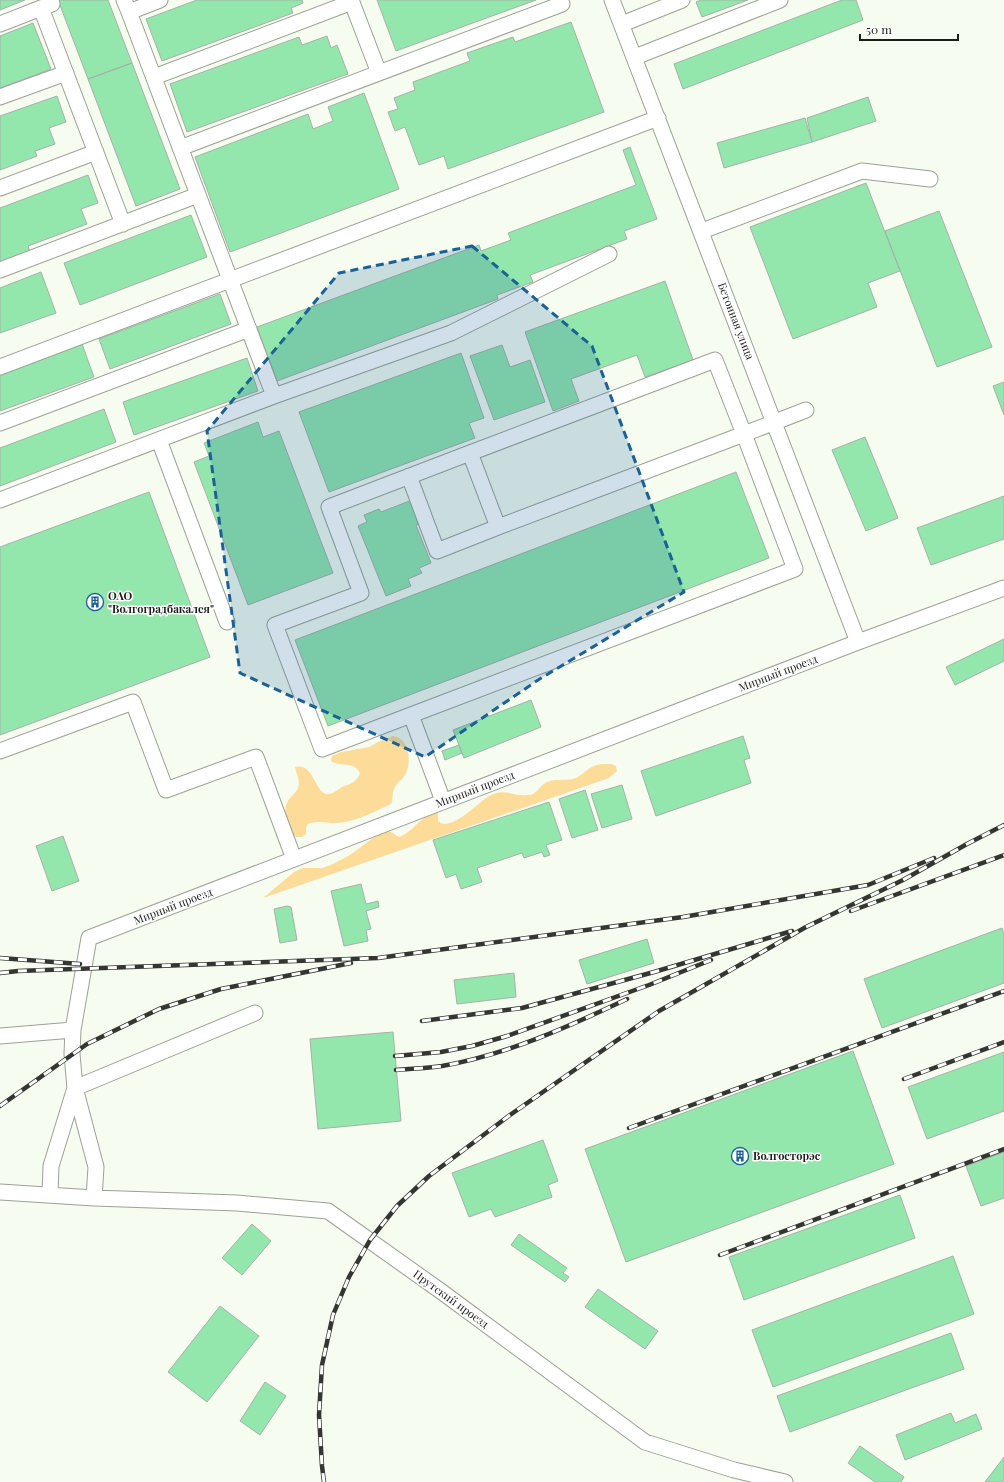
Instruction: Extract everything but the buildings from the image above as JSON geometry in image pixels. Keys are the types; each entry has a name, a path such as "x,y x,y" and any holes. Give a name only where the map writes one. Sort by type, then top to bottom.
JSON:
{"street":[{"path":"160,0 127,6 274,396"},
{"path":"180,148 562,4 560,0"},
{"name":"Бетонная улица","path":"612,0 775,422 858,642"},
{"path":"622,24 682,0"},
{"path":"635,57 780,0"},
{"path":"154,77 351,1 379,73"},
{"path":"0,24 46,4 66,73 123,224"},
{"path":"0,98 66,73"},
{"path":"0,367 658,118"},
{"path":"0,188 96,152"},
{"path":"702,232 862,171 930,179"},
{"path":"0,270 198,195"},
{"path":"0,500 274,396 451,333 609,254"},
{"path":"0,423 248,328"},
{"path":"715,360 795,569 322,749 275,626 361,593 329,507 470,453 715,360"},
{"path":"409,476 437,551 806,410"},
{"path":"159,440 228,622"},
{"path":"470,453 498,527"},
{"name":"Мирный проезд","path":"94,1198 96,1167 76,1088 72,1054 73,1030 89,938 858,642 1004,588"},
{"path":"0,751 133,702 166,790 256,757 294,860"},
{"path":"411,715 444,801"},
{"path":"50,1194 51,1166 76,1088 254,1013"},
{"path":"0,1036 73,1030"},
{"name":"Прутский проезд","path":"0,1192 94,1198 237,1202 328,1211 436,1288 645,1442 734,1470 785,1482"}],"highlighted area":[{"path":"472,246 592,346 684,592 538,680 425,757 240,673 207,431 339,273"}],"shaded area":[{"path":"393,736 403,741 409,758 405,775 394,789 392,803 372,813 350,821 336,823 315,822 308,824 306,834 302,837 296,837 288,826 285,812 288,801 296,792 299,785 295,767 306,769 323,792 327,794 331,793 354,782 360,773 354,767 331,761 332,756 341,752 369,747"},
{"path":"603,764 612,764 616,766 617,771 609,778 263,898 294,872 303,868 322,868 331,865 350,855 373,838 386,831 399,837 404,835 422,819 432,813 438,812 438,821 443,824 449,823 464,816 495,793 505,792 531,795 548,781 573,779 579,777 591,767"}],"railway":[{"path":"324,1482 319,1415 322,1365 333,1315 349,1277 370,1240 397,1206 429,1176 510,1115 659,1011 806,927 903,880 1004,825"},
{"path":"851,911 1004,855"},
{"path":"0,973 18,971 378,958 683,917 868,885 934,858"},
{"path":"422,1021 522,1008 654,972 792,931"},
{"path":"0,958 80,964"},
{"path":"395,1056 441,1052 472,1046 507,1036 649,985 711,960"},
{"path":"0,1106 87,1044 159,1009 221,989 351,963"},
{"path":"629,1128 1004,991"},
{"path":"396,1070 442,1066 490,1055 559,1030 627,999"},
{"path":"904,1079 1004,1042"},
{"path":"720,1255 1004,1149"}],"place":[{"name":"ОАО \"Волгоградбакалея\"","path":"95,602"},
{"name":"Волгосторэс","path":"740,1156"}]}
